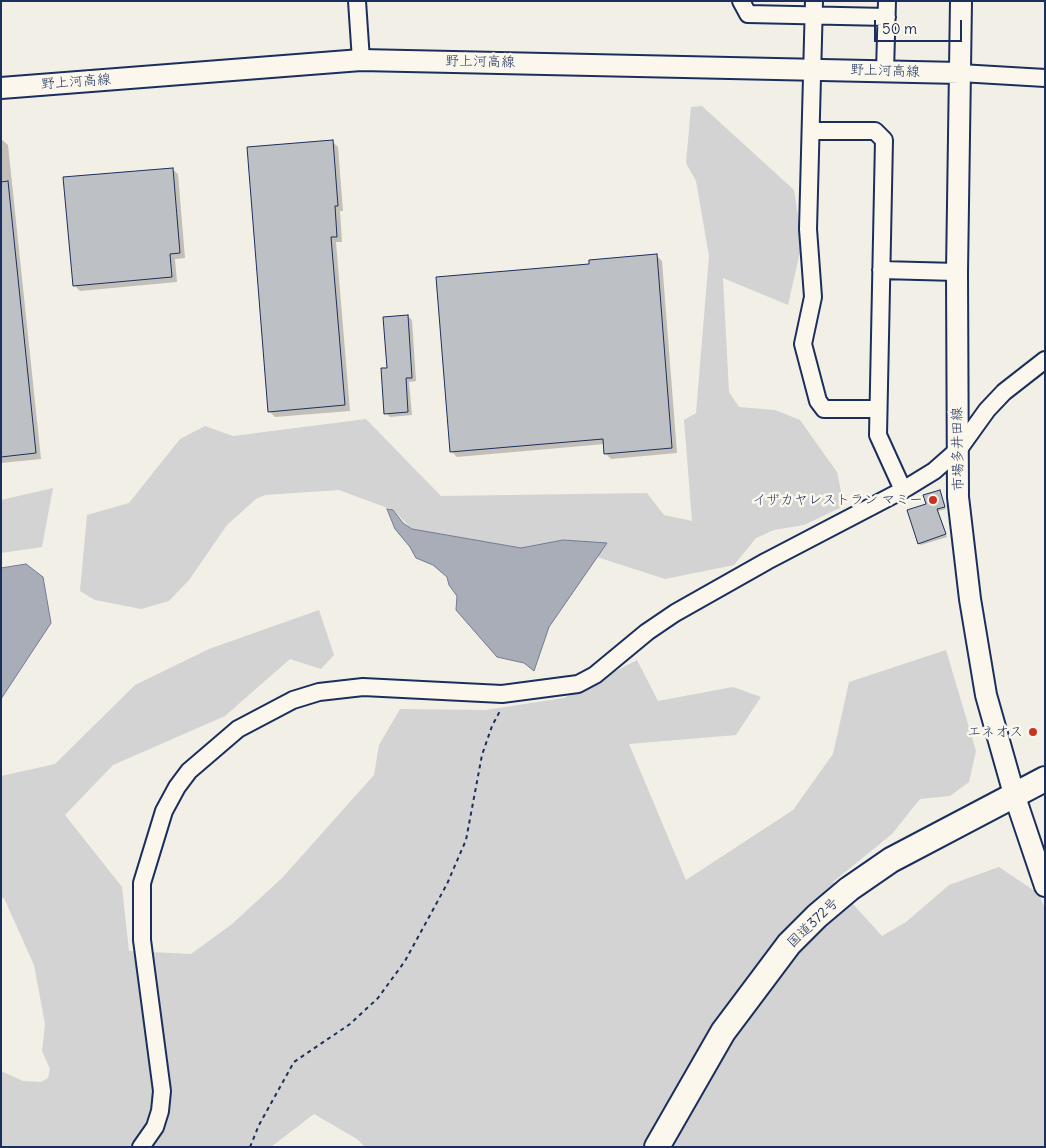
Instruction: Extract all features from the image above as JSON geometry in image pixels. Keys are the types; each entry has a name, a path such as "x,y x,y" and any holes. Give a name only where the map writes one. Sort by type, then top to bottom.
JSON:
{"highway":[{"name":"国道372号","path":"656,1147 724,1032 789,944 817,916 849,889 890,860 1045,779"}],"main road":[{"name":"市場多井田線","path":"961,1 957,272 958,497 970,599 986,695 1014,794 1045,886"},
{"name":"野上河高線","path":"1,88 361,60 960,73"}],"street":[{"path":"357,1 361,60"},
{"path":"741,1 748,14 814,8 887,9 885,71"},
{"path":"814,8 808,228 813,297 802,344 818,401 824,409 878,409"},
{"path":"960,73 1045,78"},
{"path":"812,131 875,131 884,140 878,434 903,490"},
{"path":"881,270 957,272"},
{"path":"141,1147 155,1127 162,1091 142,940 142,883 164,812 189,771 238,729 293,700 319,692 363,687 508,694 578,684 595,675 647,632 692,603 903,490 934,471 959,448 987,410 1004,392 1045,360"}],"path":[{"path":"250,1147 259,1125 294,1062 350,1024 378,998 405,961 447,884 466,840 482,755 492,726 508,694"}],"shaded area":[{"path":"702,106 794,190 802,243 788,305 723,278 729,392 739,407 775,410 800,420 837,472 844,506 804,525 774,530 756,538 734,565 665,579 597,557 606,543 563,540 521,548 412,529 393,510 339,490 265,495 256,499 227,525 189,580 169,601 141,609 95,600 80,591 87,515 129,503 180,439 205,426 233,436 366,419 441,496 647,493 664,515 692,521 684,420 696,413 709,256 696,181 686,163 691,107"},
{"path":"53,488 42,547 1,553 1,500"},
{"path":"387,509 393,510 403,523 412,529 521,548 563,540 607,543 549,627 534,671 524,663 497,657 456,610 457,596 449,585 447,577 433,565 416,558 410,547 395,529"},
{"path":"26,564 43,577 51,623 1,699 1,568"},
{"path":"319,610 334,655 321,669 290,659 225,716 113,765 65,815 122,887 129,951 191,954 232,924 282,878 374,775 379,745 400,709 485,710 564,698 637,660 658,701 733,687 761,697 736,735 629,744 686,880 793,810 833,754 849,682 946,650 976,751 969,782 950,796 920,799 892,834 833,882 882,936 906,922 949,885 999,867 1039,894 1045,909 1045,1147 365,1147 357,1139 314,1114 271,1147 1,1147 1,1071 23,1081 41,1082 48,1078 50,1069 42,1051 45,1024 34,965 4,898 1,898 1,776 55,764 135,685 209,649"}],"building":[{"path":"333,140 338,206 335,206 337,237 331,237 345,405 268,412 247,147"},
{"path":"173,168 180,253 170,254 172,277 73,286 63,177"},
{"path":"8,181 36,453 1,457 1,182"},
{"path":"657,254 672,448 604,454 603,439 450,452 436,277 589,264 589,260"},
{"path":"408,315 412,378 406,378 408,412 384,414 381,368 387,368 383,317"},
{"path":"940,490 945,507 937,509 946,534 918,544 907,510 926,504 923,495"}],"place":[{"name":"イザカヤレストラン マミー","path":"933,500"},
{"name":"エネオス","path":"1033,732"}]}
